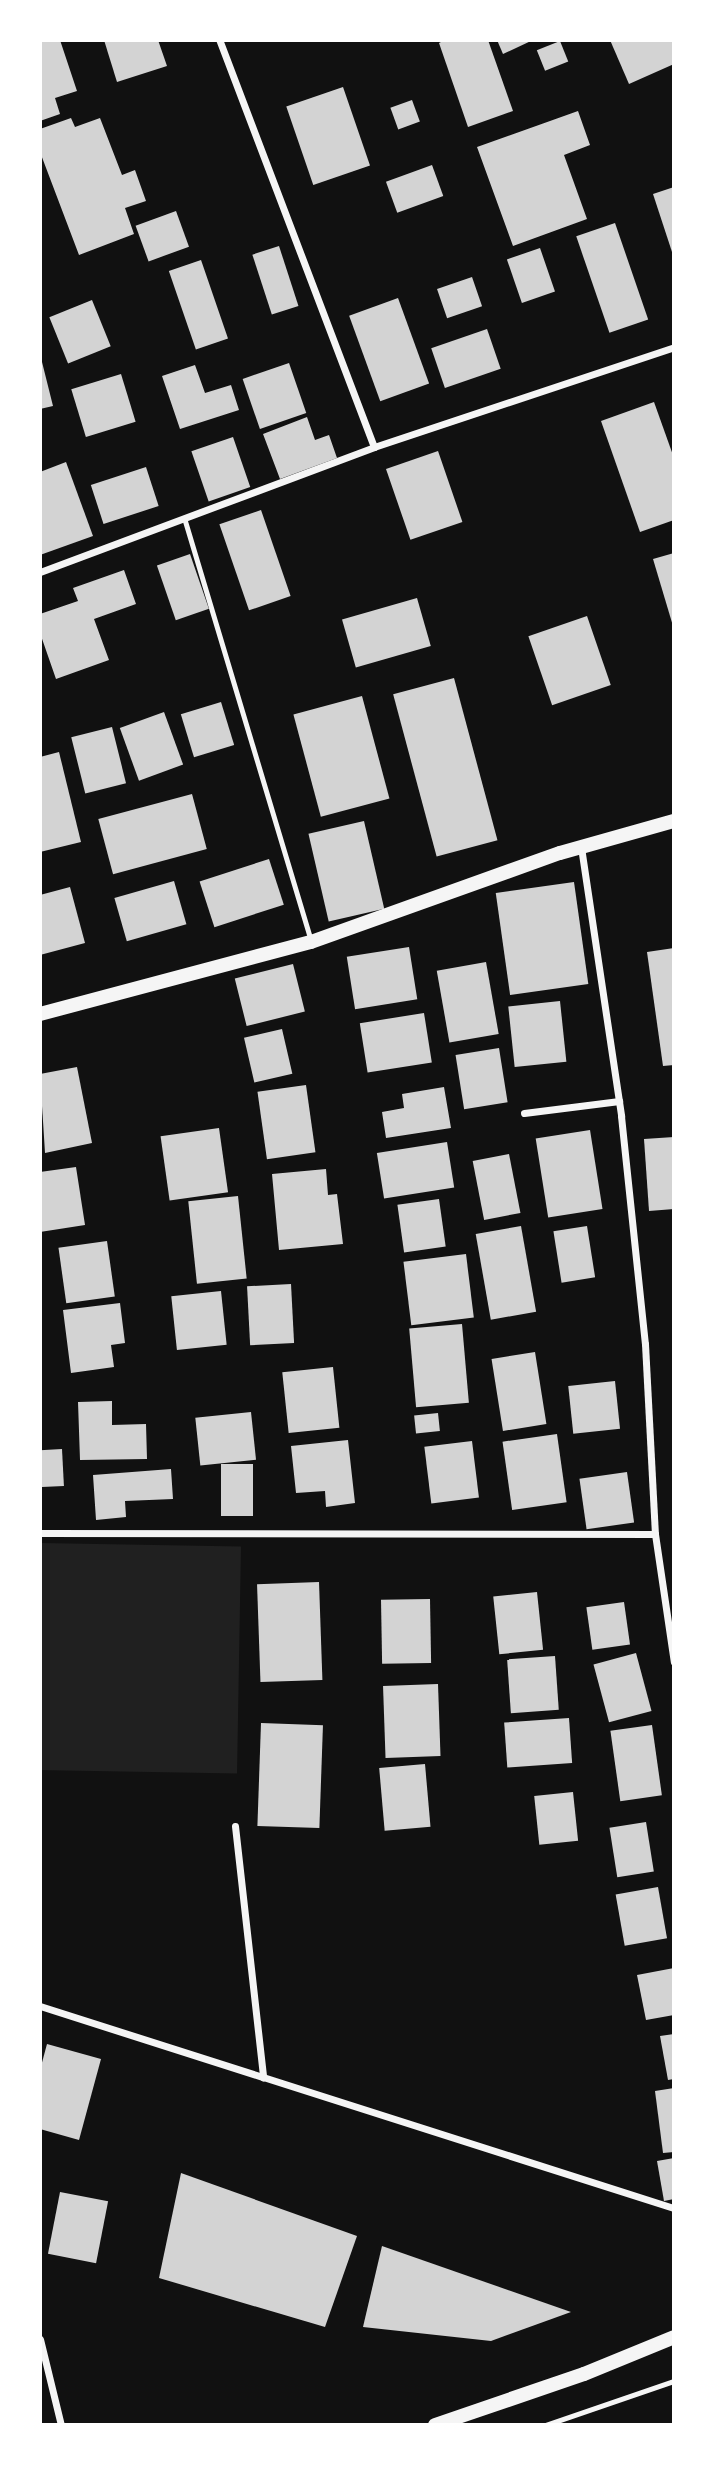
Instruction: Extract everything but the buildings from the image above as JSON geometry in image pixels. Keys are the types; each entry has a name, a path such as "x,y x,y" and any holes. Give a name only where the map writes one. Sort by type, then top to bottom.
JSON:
{"main road":[{"path":"40,1014 311,942 581,847 674,821"},
{"path":"435,2425 584,2374 674,2337"}],"street":[{"path":"219,40 374,447"},
{"path":"40,572 185,521 374,447 674,347"},
{"path":"581,847 619,1101 645,1344 654,1534 674,1662"},
{"path":"524,1113 619,1101"},
{"path":"40,1532 654,1534"},
{"path":"235,1826 263,2077"},
{"path":"40,2006 674,2208"},
{"path":"40,2339 61,2425"}],"lane":[{"path":"185,521 311,942"}],"path":[{"path":"546,2425 674,2381"}],"shaded area":[{"path":"40,1543 241,1547 237,1773 40,1770"}]}
